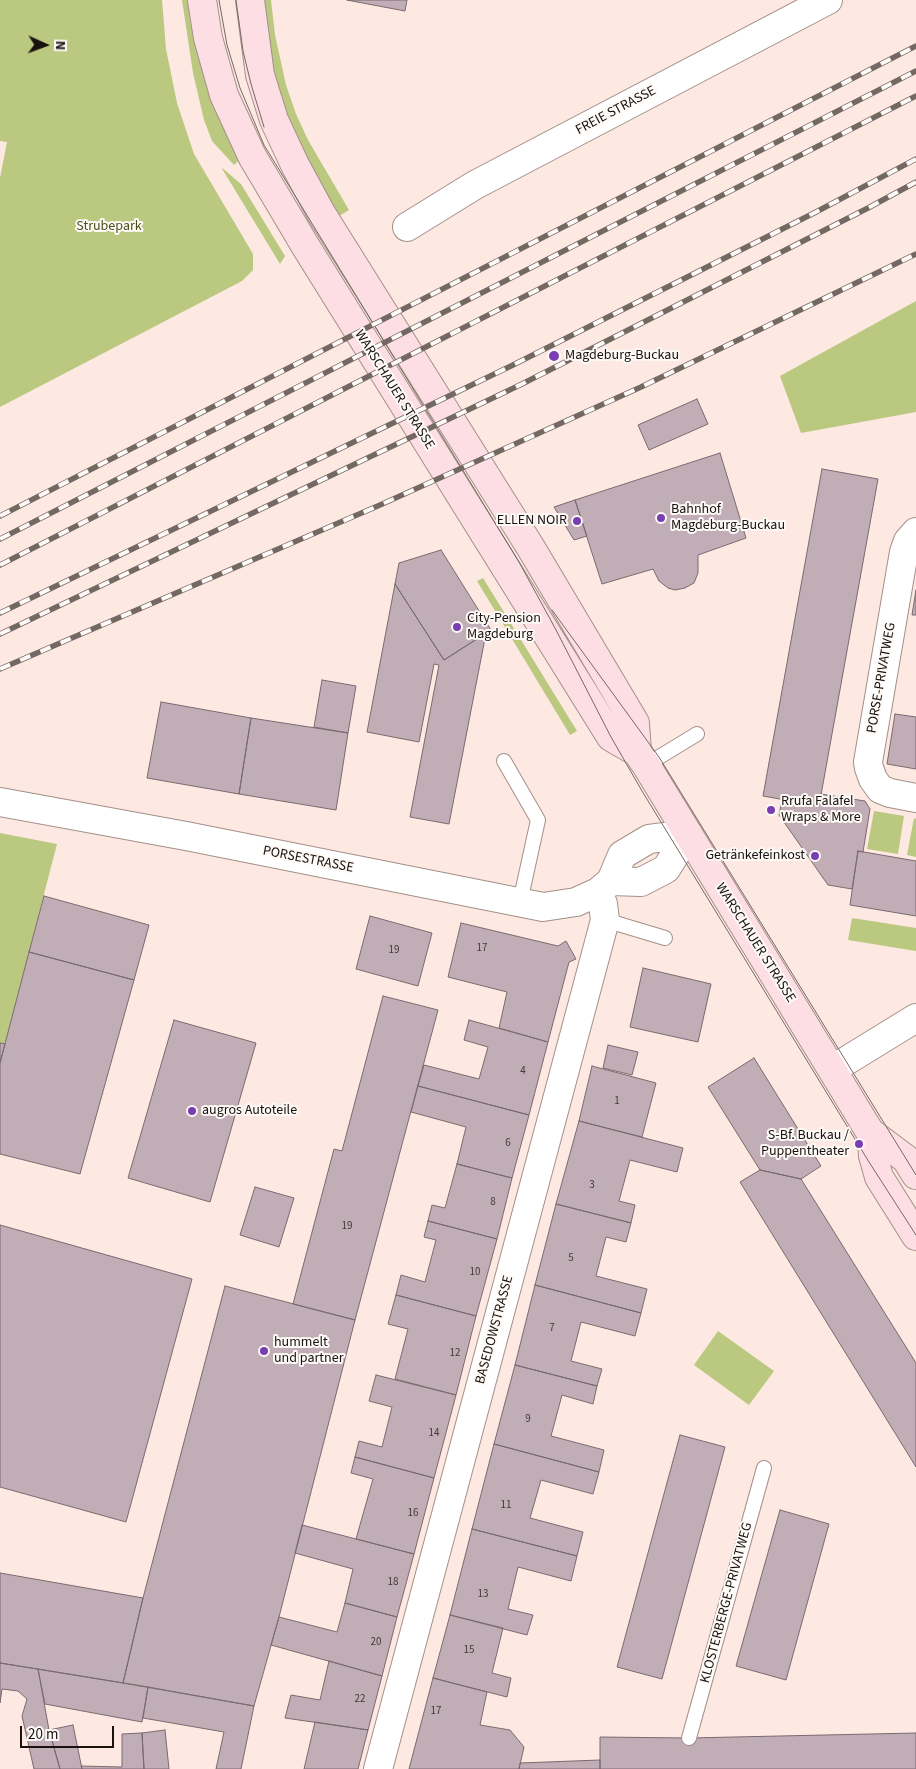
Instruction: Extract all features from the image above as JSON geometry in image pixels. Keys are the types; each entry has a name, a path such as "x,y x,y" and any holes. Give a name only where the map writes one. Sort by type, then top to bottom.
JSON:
{"main road":[{"name":"WARSCHAUER STRASSE","path":"202,0 208,38 224,95 252,156 271,190 611,737 642,758"},
{"name":"WARSCHAUER STRASSE","path":"250,0 260,75 274,120 295,165 321,212 531,548 635,723 642,758 872,1135 873,1156 879,1177 916,1236"},
{"name":"WARSCHAUER STRASSE","path":"872,1135 889,1144 906,1159 916,1175"}],"street":[{"name":"FREIE STRASSE","path":"407,227 475,185 828,0"},
{"name":"PORSE-PRIVATWEG","path":"916,532 908,541 904,552 868,762 868,768 880,789 916,798"},
{"name":"PORSESTRASSE","path":"0,802 177,834 543,907 576,902 604,886 641,882 666,869 688,834"},
{"name":"BASEDOWSTRASSE","path":"378,1769 605,920 603,904 604,886"},
{"path":"833,1069 916,1018"}],"lane":[{"path":"642,758 698,734"},
{"path":"504,761 538,820 520,902"},
{"path":"605,920 665,938"},
{"name":"KLOSTERBERGE-PRIVATWEG","path":"689,1738 764,1468"}],"green space":[{"name":"Strubepark","path":"0,0 162,0 166,49 177,103 194,154 253,254 253,270 242,281 0,407 0,178 7,142 0,141"},
{"path":"182,0 194,0 240,159 234,165 212,141 204,120 193,73"},
{"path":"261,0 271,0 275,35 286,85 296,114 308,140 349,210 336,218 293,135 278,88 267,41"},
{"path":"221,167 241,184 285,256 280,264"},
{"path":"916,301 916,412 801,433 780,376"},
{"path":"483,578 577,731 570,735 477,581"},
{"path":"874,811 904,816 898,854 867,849"},
{"path":"914,818 916,819 916,857 907,855"},
{"path":"0,833 57,844 5,1044 0,1043"},
{"path":"852,918 916,928 916,951 848,940"},
{"path":"718,1331 774,1371 749,1405 694,1365"}],"building":[{"path":"347,0 407,0 405,11"},
{"path":"697,399 708,424 649,450 638,425"},
{"name":"Bahnhof Magdeburg-Buckau","path":"720,453 746,538 698,555 698,573 694,583 685,588 675,590 668,588 659,581 653,569 602,584 575,500"},
{"path":"822,469 878,479 819,806 763,796"},
{"path":"575,500 587,536 574,540 554,507"},
{"path":"441,550 491,630 444,660 395,584 399,563"},
{"path":"395,584 444,660 486,633 449,824 410,817 439,665 434,664 419,742 367,732"},
{"path":"916,590 916,615 912,615"},
{"path":"322,680 356,686 348,733 314,727"},
{"path":"161,702 251,718 239,794 147,778"},
{"path":"895,714 916,717 916,769 887,764"},
{"path":"251,718 348,733 336,810 239,794"},
{"path":"821,794 865,801 870,809 863,852 858,851 852,889 828,885 779,815 782,800 819,806"},
{"path":"858,851 916,861 916,916 850,905"},
{"path":"44,896 149,925 134,980 29,952"},
{"path":"370,916 432,933 418,986 356,969"},
{"path":"461,923 558,946 566,941 576,959 569,962 548,1042 499,1028 507,992 448,977"},
{"path":"29,952 134,980 80,1174 0,1154 0,1063"},
{"path":"643,968 711,984 698,1042 630,1027"},
{"path":"383,996 438,1010 355,1320 293,1304 334,1149 342,1151"},
{"name":"augros Autoteile","path":"174,1020 256,1043 210,1202 128,1178"},
{"path":"469,1020 548,1042 529,1115 418,1086 424,1065 479,1079 488,1047 464,1040"},
{"path":"0,1043 5,1044 0,1063"},
{"path":"608,1045 638,1052 632,1075 603,1068"},
{"path":"754,1058 821,1166 801,1179 760,1170 708,1087"},
{"path":"592,1066 656,1083 642,1137 579,1121"},
{"path":"418,1086 529,1115 512,1178 457,1164 466,1127 411,1112"},
{"path":"579,1121 683,1148 677,1172 630,1160 619,1201 635,1205 631,1223 556,1204"},
{"path":"457,1164 512,1178 497,1239 428,1221 432,1205 445,1208"},
{"path":"760,1170 801,1179 916,1363 916,1467 740,1182"},
{"path":"255,1187 294,1198 279,1247 240,1235"},
{"path":"556,1204 631,1223 626,1242 606,1237 596,1276 647,1289 641,1313 535,1285"},
{"path":"428,1221 497,1239 476,1316 396,1295 401,1275 425,1282 436,1240 424,1237"},
{"path":"0,1225 192,1279 126,1522 0,1487"},
{"path":"535,1285 641,1313 635,1336 581,1322 571,1361 602,1369 597,1386 515,1365"},
{"path":"225,1286 355,1320 279,1617 254,1706 123,1683 143,1598"},
{"path":"396,1295 476,1316 456,1395 395,1379 408,1329 388,1324"},
{"path":"515,1365 597,1386 593,1404 562,1395 551,1436 604,1450 599,1472 494,1444"},
{"path":"376,1375 456,1395 434,1478 355,1457 359,1441 382,1447 392,1407 369,1401"},
{"path":"680,1435 725,1447 662,1679 617,1667"},
{"path":"494,1444 599,1472 593,1494 541,1480 530,1518 583,1532 577,1556 472,1529"},
{"path":"355,1457 434,1478 414,1554 356,1539 373,1479 351,1473"},
{"path":"780,1510 829,1524 786,1680 736,1666"},
{"path":"302,1525 414,1554 397,1617 345,1603 353,1569 295,1553"},
{"path":"472,1529 577,1556 571,1581 518,1567 508,1609 533,1615 527,1635 450,1615"},
{"path":"0,1573 143,1598 123,1683 0,1663"},
{"path":"345,1603 397,1617 382,1676 271,1645 279,1617 337,1632"},
{"path":"450,1615 503,1628 492,1673 511,1678 507,1697 433,1678"},
{"path":"329,1661 382,1676 368,1730 285,1718 291,1695 320,1700"},
{"path":"0,1663 38,1669 49,1730 60,1769 34,1769 22,1716 27,1699 18,1691 2,1689 0,1703"},
{"path":"38,1669 148,1687 142,1722 45,1704"},
{"path":"433,1678 487,1692 480,1725 510,1730 524,1747 519,1769 409,1769"},
{"path":"148,1687 254,1706 241,1769 216,1769 224,1732 143,1718"},
{"path":"315,1722 368,1730 358,1769 304,1769"},
{"path":"73,1725 82,1769 60,1769 49,1730"},
{"path":"165,1730 169,1769 144,1769 142,1733"},
{"path":"142,1733 144,1769 82,1769 81,1766 122,1767 122,1734"},
{"path":"916,1733 916,1769 600,1769 600,1737 689,1738"},
{"path":"600,1760 600,1769 519,1769 520,1763"}],"tram line":[{"path":"219,0 227,45 240,88 264,145 519,562 611,737 642,791 869,1162 916,1235"},
{"path":"236,0 243,51 264,127"},
{"path":"552,610 659,757 916,1175"}],"railway":[{"path":"0,516 916,46"},
{"path":"0,539 916,71"},
{"path":"0,565 916,96"},
{"path":"0,613 513,365 816,212 916,159"},
{"path":"0,634 522,384 916,182"},
{"path":"0,669 380,505 641,387 916,254"}],"place":[{"name":"Magdeburg-Buckau","path":"554,356"},
{"name":"Bahnhof Magdeburg-Buckau","path":"661,518"},
{"name":"ELLEN NOIR","path":"577,521"},
{"name":"City-Pension Magdeburg","path":"457,627"},
{"name":"Rrufa Falafel Wraps & More","path":"771,810"},
{"name":"Getränkefeinkost","path":"815,856"},
{"name":"augros Autoteile","path":"192,1111"},
{"name":"S-Bf. Buckau / Puppentheater","path":"859,1144"},
{"name":"hummelt und partner","path":"264,1351"}]}
